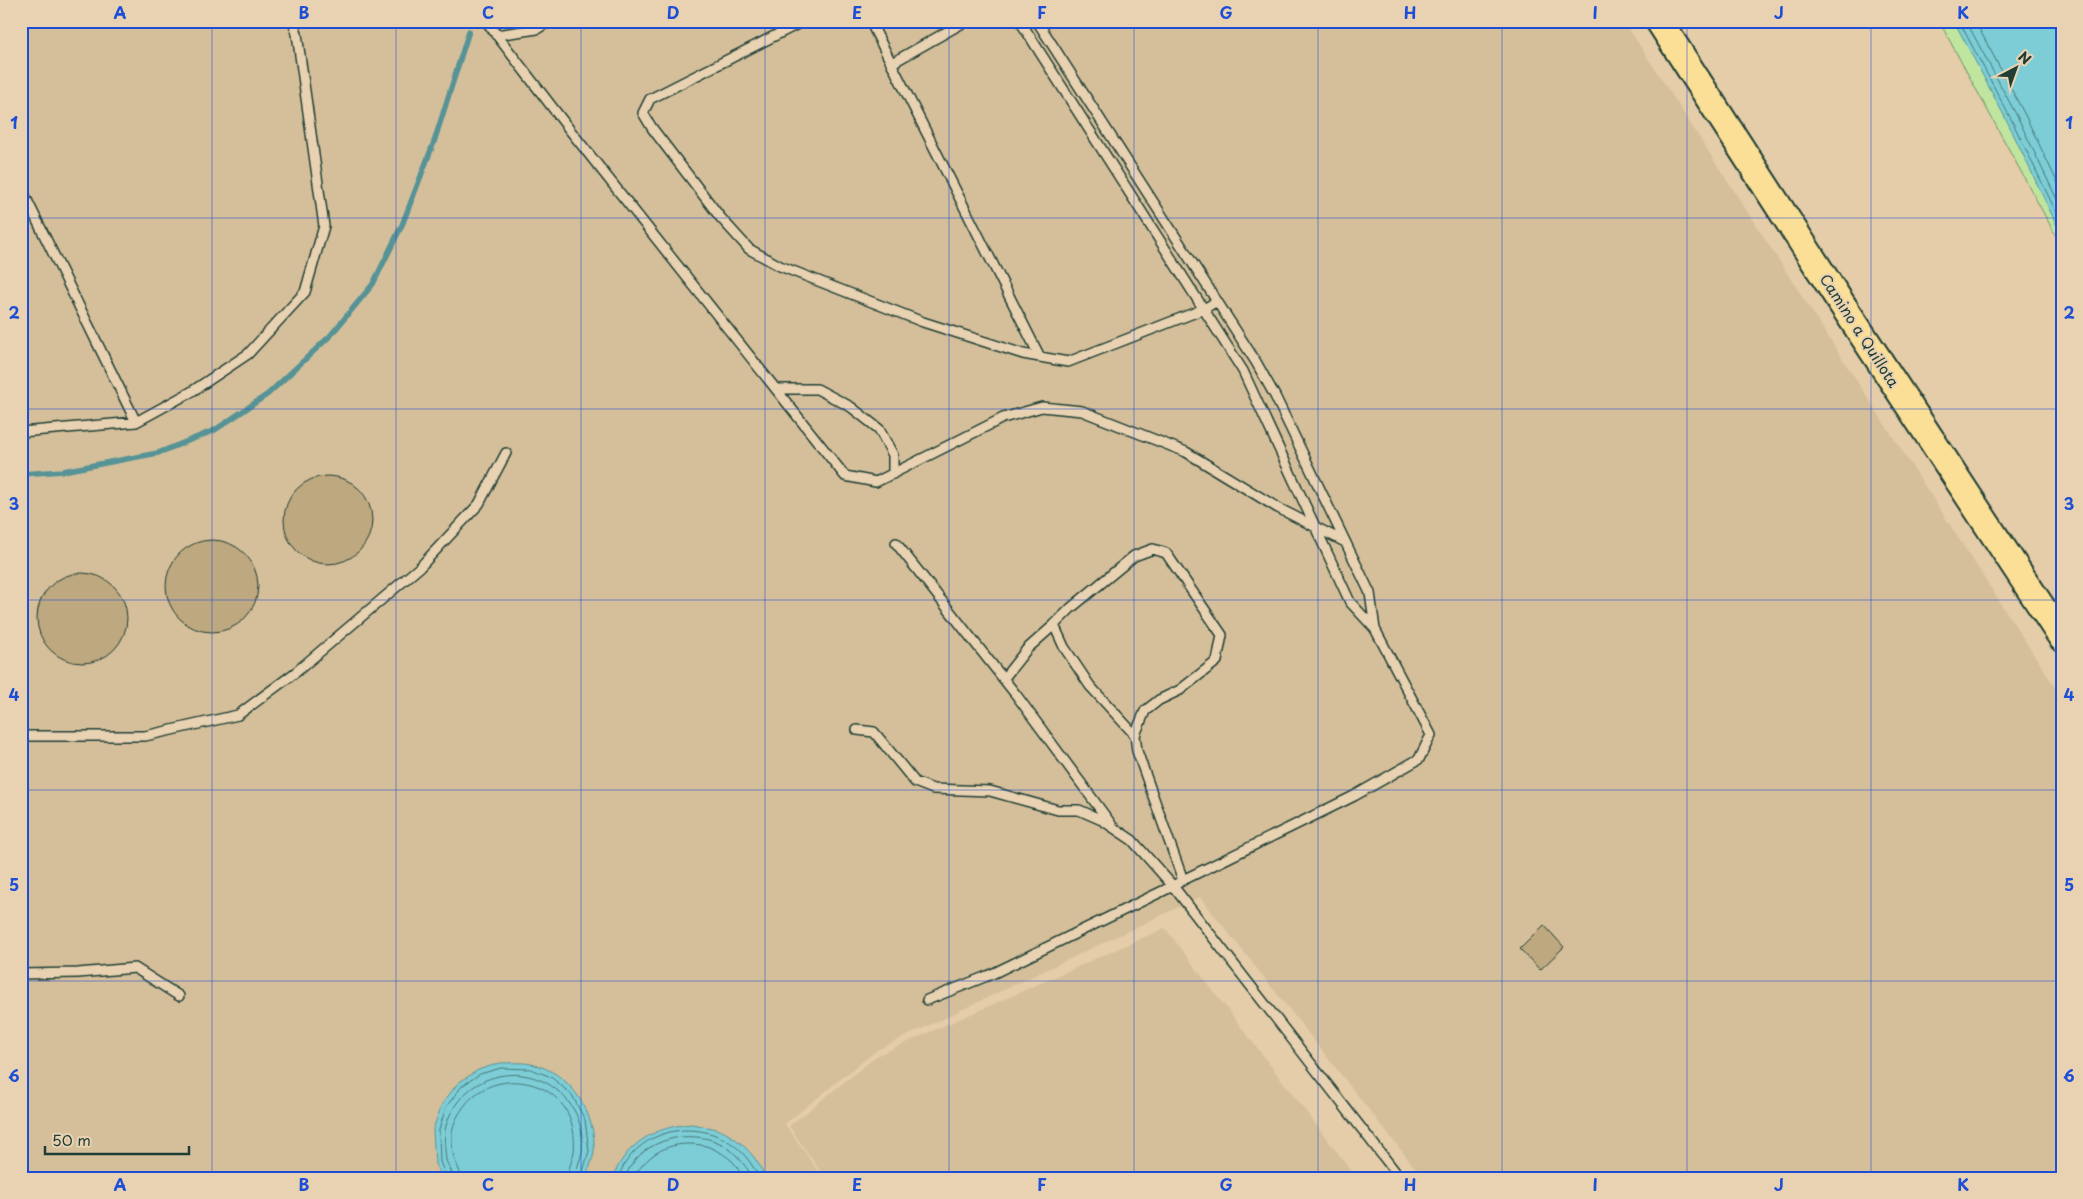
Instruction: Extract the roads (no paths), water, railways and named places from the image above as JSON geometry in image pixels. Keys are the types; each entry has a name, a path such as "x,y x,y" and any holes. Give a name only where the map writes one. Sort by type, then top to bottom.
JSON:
{"main road":[{"name":"Camino a Quillota","path":"1659,21 1841,303 2062,638"}],"lane":[{"path":"21,432 136,422 191,392 248,354 305,292 324,226 297,34 293,21"},
{"path":"486,21 575,137 777,388 845,476 876,482 1003,418 1042,407 1082,411 1186,452 1317,530 1345,542"},
{"path":"496,34 537,29 550,21"},
{"path":"804,21 650,99 643,113 652,128 720,218 749,250 780,266 923,322 1023,354 1068,362 1204,309 1217,301"},
{"path":"870,21 1040,356"},
{"path":"892,63 966,21"},
{"path":"928,1000 992,974 1354,796 1419,759 1431,736 1375,629 1350,602 1243,371 1020,21"},
{"path":"1038,21 1256,362 1275,396 1370,593 1375,629"},
{"path":"21,188 136,422"},
{"path":"777,388 817,389 852,407 879,429 893,455 893,474"},
{"path":"21,736 145,736 238,715 296,672 420,567 479,504 506,453"},
{"path":"896,543 1004,678 1114,828"},
{"path":"1004,678 1027,649 1071,608 1134,556 1153,548 1166,553 1222,635 1217,661 1180,690 1159,700 1144,711 1135,734 1137,751 1183,880"},
{"path":"1054,625 1064,647 1090,686 1135,734"},
{"path":"857,730 874,732 915,782 933,789 990,792 1058,810 1079,810 1102,820 1132,840 1173,886 1400,1178"},
{"path":"21,974 78,973 135,968 179,996"}],"water":[{"path":"1954,21 2062,21 2062,236 2008,123"},
{"path":"500,1063 527,1063 545,1068 558,1075 578,1096 586,1109 594,1138 594,1152 586,1178 443,1178 435,1164 433,1129 442,1104 458,1083 478,1070"},
{"path":"692,1124 716,1129 726,1133 740,1143 758,1163 765,1178 613,1178 625,1155 644,1139 667,1128"}],"waterway":[{"path":"21,474 63,471 158,453 215,430 268,394 330,336 373,284 402,225 434,142 469,31"}]}
